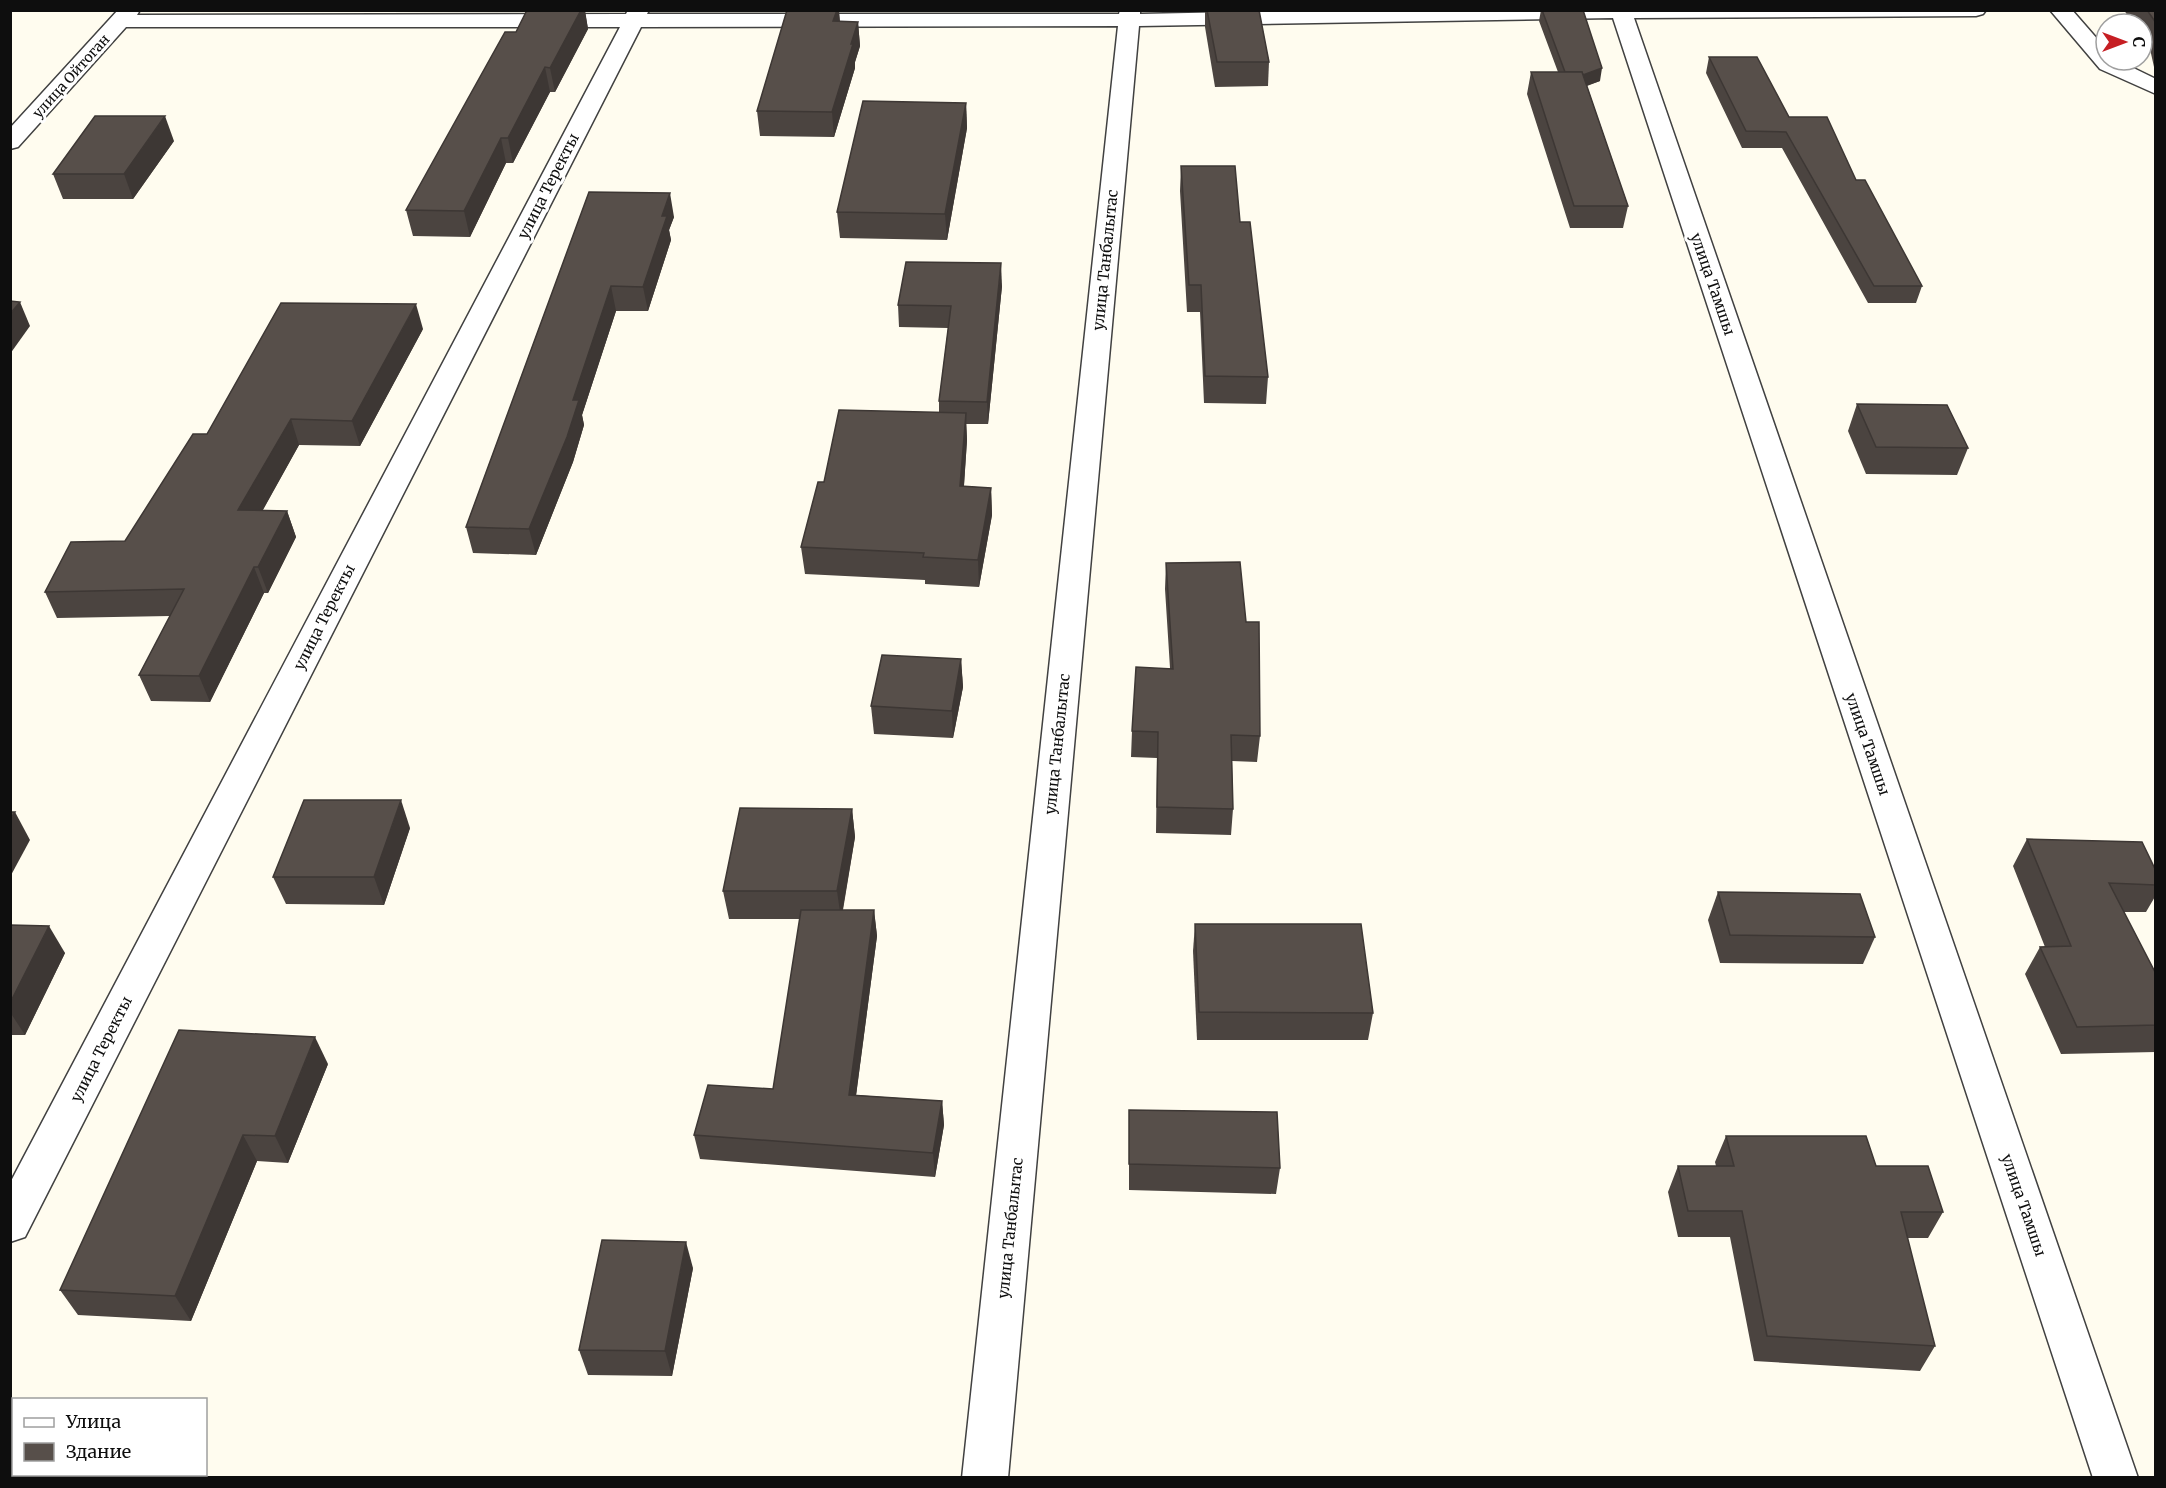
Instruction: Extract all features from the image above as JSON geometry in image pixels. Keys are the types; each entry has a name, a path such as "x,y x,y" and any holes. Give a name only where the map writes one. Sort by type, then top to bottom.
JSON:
{"street":[{"path":"126,16 1129,15 1977,10"},
{"path":"2060,10 2108,64 2156,88"},
{"name":"улица Тамшы","path":"1621,11 2116,1478"},
{"name":"улица Теректы","path":"10,1224 637,15"},
{"name":"улица Танбалытас","path":"986,1478 1129,15"},
{"name":"улица Ойтоган","path":"10,142 126,16"}],"building":[{"path":"527,10 581,10 550,68 545,67 508,138 501,138 464,211 406,210 505,32 516,32"},
{"path":"787,10 837,10 833,21 858,22 832,112 757,111"},
{"path":"1207,10 1259,10 1269,62 1217,62"},
{"path":"1542,10 1583,10 1602,68 1583,75 1582,72 1565,72"},
{"path":"2147,10 2156,10 2156,23 2154,12"},
{"path":"1709,57 1757,57 1789,117 1827,117 1856,180 1865,180 1922,286 1874,286 1786,132 1746,131"},
{"path":"1531,72 1582,72 1628,206 1574,206"},
{"path":"863,101 966,103 945,214 837,212"},
{"path":"95,116 165,116 124,174 53,174"},
{"path":"1181,166 1235,166 1240,222 1250,222 1268,377 1205,376 1201,285 1189,285"},
{"path":"589,192 670,193 662,216 667,216 643,287 611,286 573,400 579,400 567,437 529,529 466,527"},
{"path":"906,262 1001,263 987,402 939,401 951,306 898,305"},
{"path":"10,301 20,302 10,314"},
{"path":"281,303 416,304 352,421 291,419 238,510 287,511 258,567 254,567 199,676 139,675 184,589 45,592 71,542 125,541 193,434 207,434"},
{"path":"1857,404 1947,405 1968,448 1876,447"},
{"path":"839,410 966,413 960,486 991,488 978,560 923,557 924,553 801,547 818,482 824,482"},
{"path":"1240,562 1246,622 1259,622 1260,736 1231,735 1233,809 1157,807 1158,732 1132,731 1136,667 1173,669 1166,563"},
{"path":"882,655 961,659 952,711 871,706"},
{"path":"304,800 401,800 374,877 273,877"},
{"path":"740,808 852,809 837,891 723,891"},
{"path":"2027,839 2142,842 2156,871 2156,885 2109,883 2156,974 2156,1025 2077,1027 2040,947 2071,946"},
{"path":"1718,892 1860,894 1875,937 1730,935"},
{"path":"801,910 874,910 849,1095 942,1101 933,1153 694,1135 708,1085 773,1089"},
{"path":"1195,924 1361,924 1373,1013 1199,1012"},
{"path":"10,925 49,926 10,1003"},
{"path":"179,1030 315,1037 275,1136 243,1135 175,1296 60,1290"},
{"path":"1129,1110 1277,1112 1280,1168 1129,1164"},
{"path":"1726,1136 1866,1136 1876,1166 1928,1166 1943,1212 1901,1212 1935,1346 1767,1336 1742,1211 1688,1211 1678,1166 1734,1166"},
{"path":"602,1240 686,1242 665,1351 579,1350"}]}
